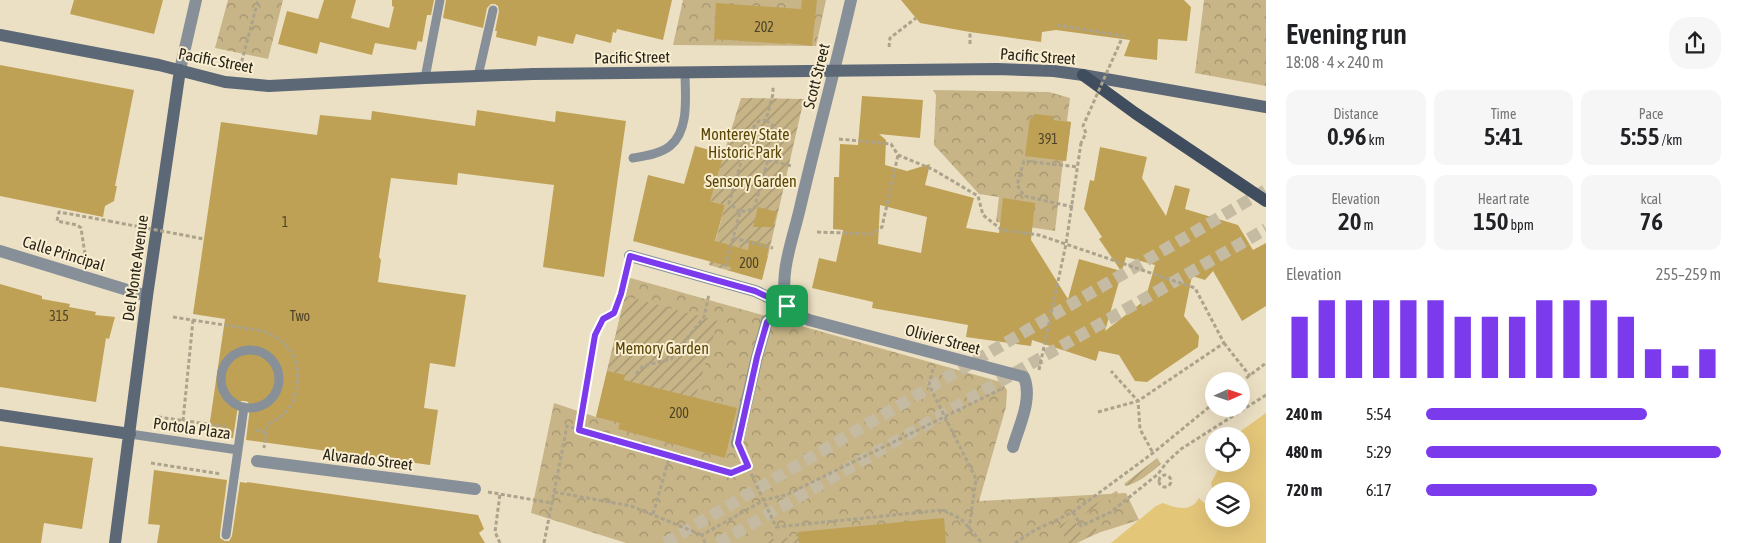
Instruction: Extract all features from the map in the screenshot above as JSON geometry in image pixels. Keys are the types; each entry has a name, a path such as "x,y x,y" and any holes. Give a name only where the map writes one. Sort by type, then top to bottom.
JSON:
{"main road":[{"name":"Pacific Street","path":"0,35 159,65 225,82 269,86 478,76 997,69 1054,71 1083,75 1266,107"},
{"name":"Del Monte Avenue","path":"115,543 147,296 180,70"},
{"path":"1083,75 1266,201"},
{"path":"0,415 130,434"}],"street":[{"name":"Del Monte Avenue","path":"180,70 196,0"},
{"name":"Scott Street","path":"787,306 784,296 786,268 850,0"},
{"name":"Calle Principal","path":"0,251 147,296"},
{"name":"Olivier Street","path":"630,256 755,291 787,306 809,320 1024,378 1027,398 1012,447"},
{"path":"738,443 757,357 767,322 787,306"},
{"name":"Alvarado Street","path":"260,461 475,490"}],"lane":[{"path":"425,78 440,0"},
{"path":"478,76 493,10"},
{"path":"633,158 650,155 670,146 680,132 685,115 685,72"},
{"name":"Portola Plaza","path":"248,350 257,351 265,354 276,367 279,384 270,400 253,408 244,407 228,398 222,381 223,371 226,363 232,356 248,350"},
{"name":"Portola Plaza","path":"130,434 238,450 244,407"},
{"path":"226,535 238,450"}],"path":[{"path":"244,54 258,0"},
{"path":"889,47 890,38 916,18"},
{"path":"1038,373 1073,207 1081,143 1086,133 1083,126 1123,36 1057,25"},
{"path":"970,32 970,44"},
{"path":"766,120 771,102"},
{"path":"766,120 773,126 773,132 770,138 762,140 754,135 753,128 759,121 766,120"},
{"path":"839,139 891,144 898,155 934,170 978,196 982,215 1002,230 1040,235 1195,288 1224,343 1247,372"},
{"path":"759,150 762,140"},
{"path":"759,150 768,160 792,166"},
{"path":"740,212 729,203 742,155 759,150"},
{"path":"817,232 872,234 882,227 898,155"},
{"path":"740,212 754,209 768,160"},
{"path":"1073,207 1024,196 1017,185 1024,161 1078,167"},
{"path":"86,254 81,228 78,224 58,221 59,212 204,239"},
{"path":"724,271 740,212"},
{"path":"733,238 774,248"},
{"path":"579,430 595,335 603,319 614,313 621,294 630,256"},
{"path":"173,317 263,331 273,334 291,351 297,367 296,390 290,406 278,419 267,425 260,461"},
{"path":"636,374 643,366 671,359 704,317"},
{"path":"183,421 193,320"},
{"path":"1098,412 1138,401 1224,343"},
{"path":"938,354 929,385 976,479 969,529"},
{"path":"1250,376 1266,363"},
{"path":"1111,371 1138,401 1140,429 1153,453"},
{"path":"702,535 764,500 786,495 946,417 1001,389 1002,385"},
{"path":"1073,512 1081,526 1110,512 1160,475 1170,477 1172,482 1170,486 1162,486 1159,482 1160,475 1167,462 1181,449 1266,395"},
{"path":"1015,543 1035,530 1073,512 1153,453 1205,410"},
{"path":"158,417 266,432"},
{"path":"544,543 567,426 731,473 748,466"},
{"path":"738,443 776,528 943,510 961,519 982,543"},
{"path":"653,514 670,456"},
{"path":"151,463 234,476"},
{"path":"475,490 552,502"},
{"path":"554,492 631,506 702,535 705,543"},
{"path":"500,494 495,532 500,543"}],"green space":[{"path":"228,0 283,0 268,59 215,48"},
{"path":"683,0 826,0 816,46 673,45"},
{"path":"1204,0 1266,0 1266,86 1195,73"},
{"path":"933,90 1049,92 1070,98 1067,121 1071,122 1066,161 1063,161 1055,231 996,222 999,197 979,194 934,145 936,95"},
{"name":"Sensory Garden","path":"741,98 804,99 768,256 737,247 730,271 709,265 725,205 707,200 717,176"},
{"path":"627,277 1001,382 1007,390 1006,407 979,501 1126,493 1139,520 1098,533 1077,543 626,543 531,513 554,403 596,417 625,296"},
{"name":"Memory Garden","path":"625,296 718,321 695,398 624,380 625,375 607,371"},
{"path":"1157,458 1161,464 1153,471 1136,482 1126,486 1124,484"},
{"path":"1116,491 1118,492 1116,496 1081,516 1080,514"},
{"path":"1073,518 1081,533 1095,527 1098,533 1074,543 1063,543 1065,537 1059,526"},
{"path":"823,535 824,543 760,543 761,540"}],"shaded area":[{"path":"1266,413 1266,543 1111,543 1156,506 1163,503 1182,508 1192,506 1199,498 1205,503 1205,527 1250,527 1250,482 1212,482 1217,472 1250,472 1250,427 1247,427"}],"building":[{"path":"74,0 163,0 154,34 70,14"},
{"path":"324,0 356,0 351,18 389,28 394,7 392,6 392,0 434,0 431,15 427,15 422,42 418,41 416,50 375,43 372,55 320,42 317,54 278,44 287,11 318,19"},
{"path":"446,0 672,0 663,40 617,29 616,33 613,32 611,43 576,34 573,44 538,36 536,46 496,37 497,31 495,31 499,11 498,6 495,4 491,4 487,8 483,28 443,18"},
{"path":"802,0 817,0 812,46 714,39 716,3 801,9"},
{"path":"901,0 1184,0 1191,7 1187,41 1158,39 1157,60 1124,56 1130,40 1056,30 1042,32 1041,42 920,23"},
{"path":"0,65 134,90 115,186 117,186 114,201 105,206 103,217 0,196"},
{"path":"862,96 923,100 920,138 879,134 886,140 885,165 907,171 930,164 925,185 974,198 966,228 999,233 1003,198 1035,203 1031,240 1068,299 1079,259 1121,271 1099,239 1102,237 1084,209 1090,180 1094,181 1100,147 1147,157 1142,178 1166,216 1175,185 1190,189 1185,209 1238,225 1253,250 1266,243 1266,306 1242,321 1213,271 1205,280 1192,276 1184,316 1199,336 1198,347 1147,382 1135,381 1119,355 1099,351 1096,361 1032,340 1031,346 966,337 968,325 872,308 873,302 812,288 819,258 836,262 843,230 833,229 834,177 839,177 840,144 858,145","holes":["880,205 927,217 921,253 878,244","1126,257 1155,265 1145,300 1105,331"]},
{"path":"477,110 555,122 556,111 626,121 604,277 543,267 554,185 458,173 457,185 391,178 379,257 381,260 378,282 466,295 455,367 430,363 424,408 438,410 430,465 246,440 250,407 248,402 245,401 241,401 238,406 233,438 208,435 225,319 193,314 221,122 317,135 320,115 371,120 372,111 475,126"},
{"path":"1034,114 1053,116 1052,120 1071,122 1066,161 1025,156 1030,118 1034,118"},
{"path":"695,146 724,154 710,201 725,205 715,241 748,250 750,240 769,245 762,280 730,271 731,267 633,241 648,175 684,184"},
{"path":"758,207 777,212 773,227 753,227"},
{"path":"0,284 42,296 42,299 70,304 69,307 96,312 95,315 115,317 109,339 106,338 96,402 0,387"},
{"path":"607,371 625,375 624,380 737,408 725,458 618,429 620,423 596,417"},
{"path":"0,446 93,458 82,529 44,523 41,543 0,543"},
{"path":"154,470 227,480 220,534 220,538 225,541 229,541 232,536 240,482 247,482 478,515 484,529 479,533 485,543 157,543 160,525 148,524"},
{"path":"944,518 946,543 799,543 798,532"}],"tunnel":[{"path":"665,543 1266,190"},
{"path":"718,543 1266,229"}],"route":[{"path":"630,256 755,291 787,306 767,322 757,357 738,443 748,466 731,473 579,430 595,335 603,319 614,313 621,294 630,256"}],"park label":[{"name":"Monterey State Historic Park","path":"745,143"}]}
